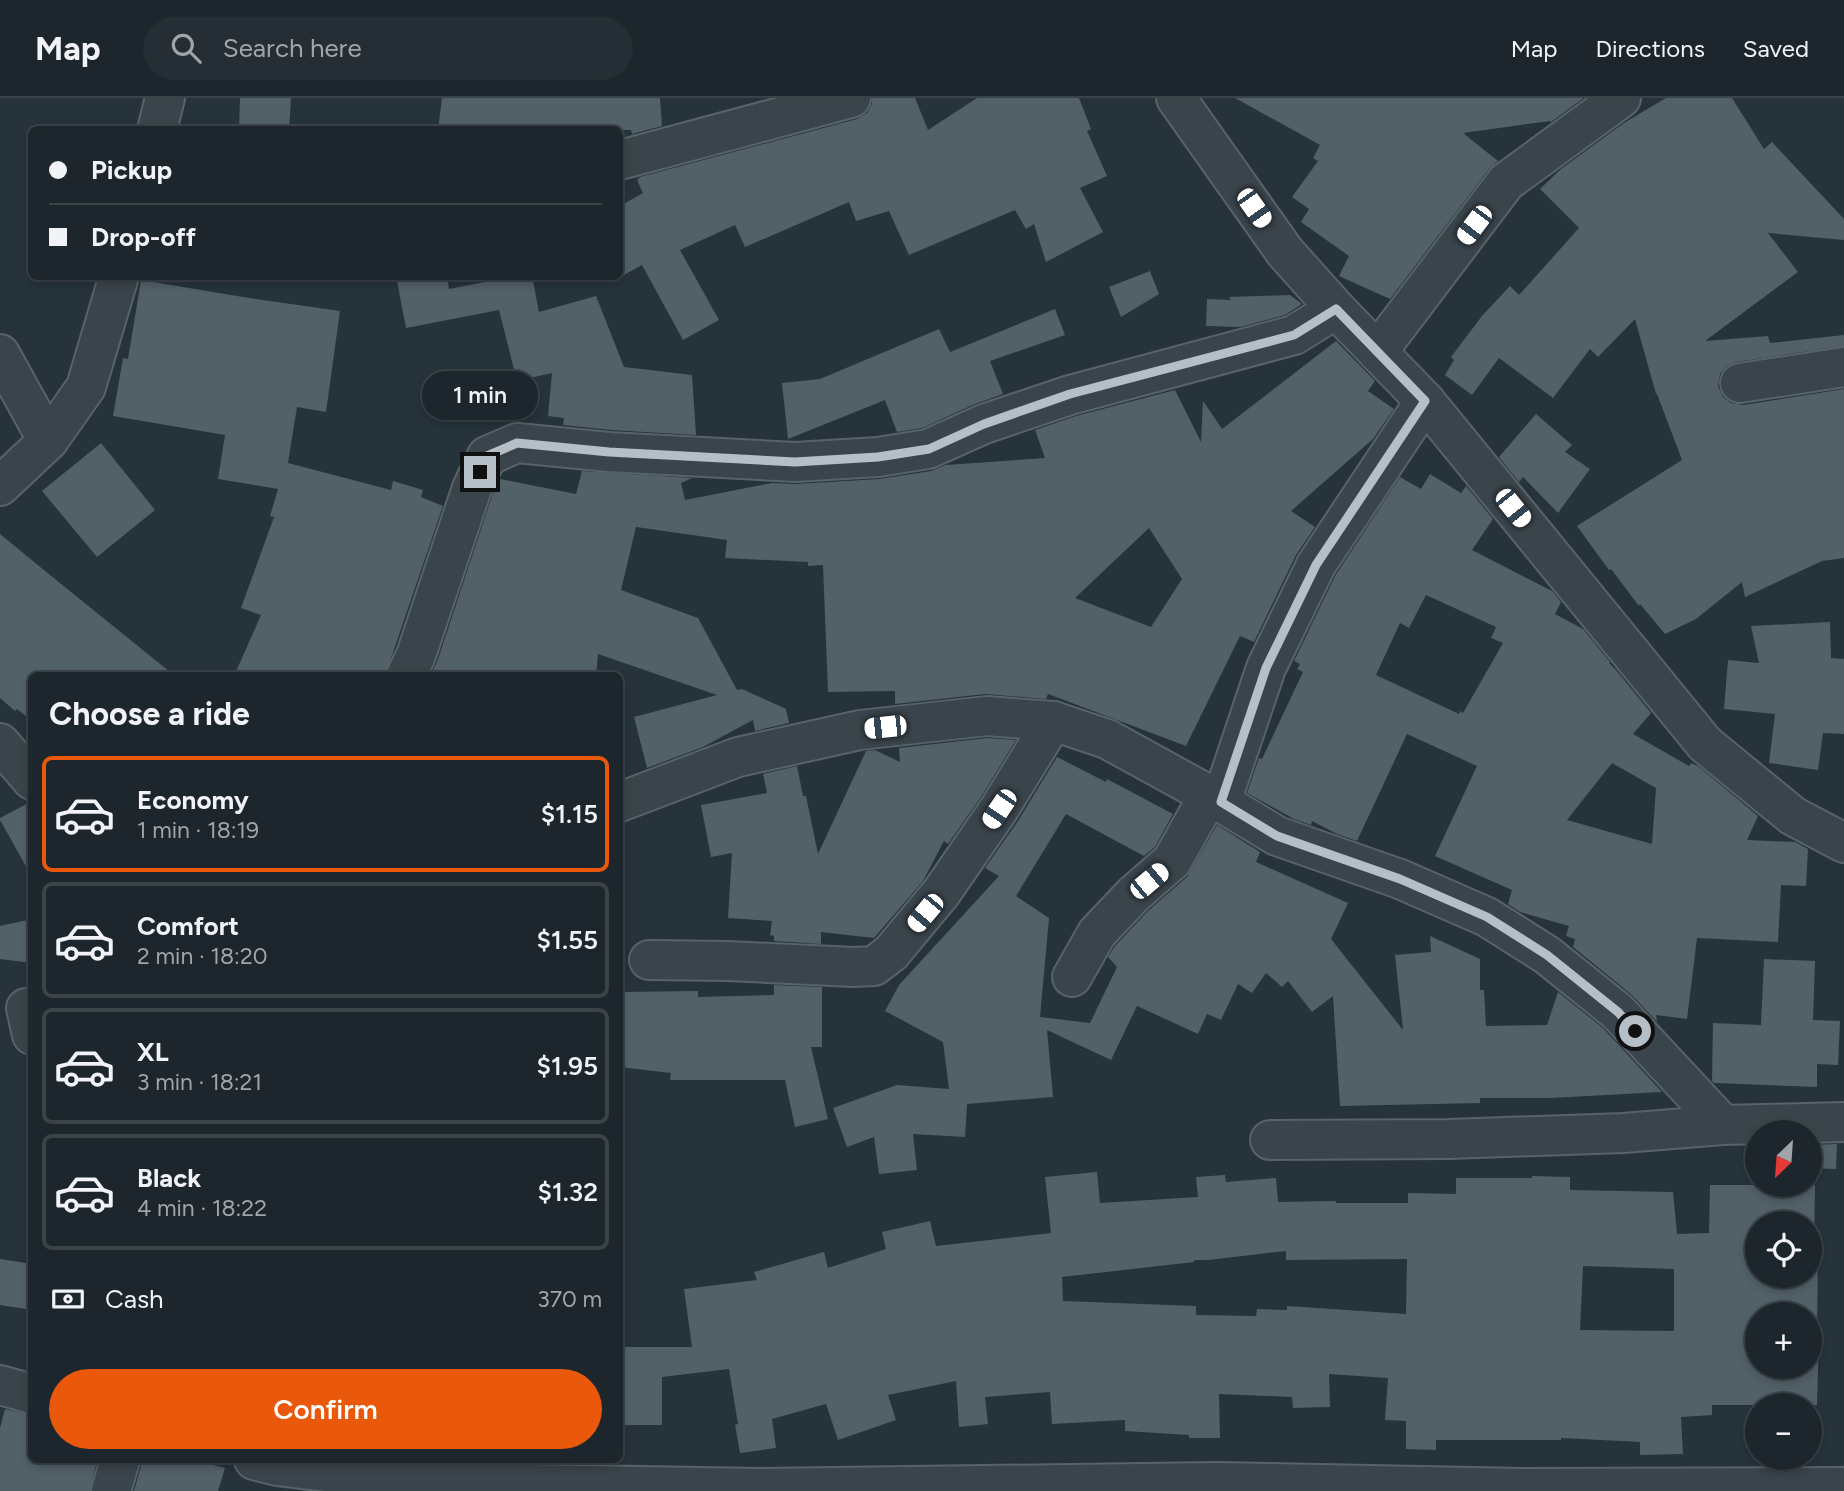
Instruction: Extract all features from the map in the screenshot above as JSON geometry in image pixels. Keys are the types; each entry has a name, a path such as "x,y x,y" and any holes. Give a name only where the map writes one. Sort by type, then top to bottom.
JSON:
{"street":[{"path":"158,126 165,98"},
{"path":"623,159 851,98"},
{"path":"1176,98 1285,252 1425,401 1705,744 1793,816 1844,843"},
{"path":"1378,351 1506,182 1621,98"},
{"path":"0,486 48,441 86,387 118,280"},
{"path":"408,672 472,488 487,456 517,443 609,452 795,462 878,457 929,449 984,424 1070,394 1294,335 1336,309"},
{"path":"0,354 48,441"},
{"path":"1741,383 1844,367"},
{"path":"1072,977 1097,933 1134,894 1172,861 1215,798 1266,668 1316,565 1425,401"},
{"path":"623,801 738,757 860,730 987,716 1053,721 1107,739 1215,798 1277,836 1400,879 1487,917 1547,955 1618,1012 1723,1125"},
{"path":"649,960 874,966 891,953 941,893 999,809 1053,721"},
{"path":"0,743 28,775"},
{"path":"1270,1140 1450,1139 1623,1133 1723,1125 1844,1122"},
{"path":"0,1385 28,1393"},
{"path":"111,1491 119,1463"},
{"path":"266,1463 411,1486 832,1489 1216,1482 1522,1489 1844,1487"}],"building":[{"path":"240,98 291,98 289,126 239,126"},
{"path":"442,98 660,98 662,126 632,134 631,130 623,130 623,126 438,126"},
{"path":"872,98 915,98 928,130 977,98 1079,98 1091,129 1087,131 1107,176 1080,188 1103,232 1046,262 1034,224 1026,229 1015,210 909,255 889,211 856,221 849,202 745,247 735,225 680,250 719,320 683,340 642,265 623,275 623,204 643,193 637,180 857,119 867,113"},
{"path":"1235,98 1584,98 1551,122 1463,133 1498,161 1489,169 1390,299 1339,276 1349,256 1301,222 1309,209 1292,197 1318,161 1313,158 1320,145"},
{"path":"1666,98 1732,98 1764,149 1772,142 1844,219 1844,240 1768,233 1798,272 1705,341 1768,336 1770,343 1844,335 1844,346 1736,362 1727,366 1720,374 1718,386 1723,397 1731,403 1743,405 1844,389 1844,558 1822,561 1745,597 1742,582 1696,619 1665,634 1640,604 1639,606 1611,569 1609,570 1577,526 1682,460 1656,394 1635,319 1598,357 1590,349 1553,398 1499,358 1472,395 1445,375 1454,360 1451,357 1482,316 1510,286 1519,295 1579,228 1540,189 1561,169 1624,123"},
{"path":"1150,271 1159,294 1121,317 1109,287"},
{"path":"141,280 340,311 326,412 297,407 288,463 391,490 393,481 423,490 421,497 443,506 386,672 236,672 261,615 241,608 274,517 270,516 278,489 218,479 225,435 113,416 123,358 128,359"},
{"path":"397,280 448,280 449,289 495,280 533,280 539,312 596,296 624,367 692,375 696,435 563,425 564,418 548,416 552,373 517,381 499,310 406,328"},
{"path":"1290,295 1302,304 1285,315 1240,327 1206,326 1207,299 1231,300 1229,297"},
{"path":"1055,309 1065,335 990,361 1003,394 922,428 897,432 885,400 788,439 782,383 820,379 939,329 950,352"},
{"path":"1336,341 1375,381 1368,391 1394,409 1373,439 1291,511 1315,527 1296,555 1254,642 1240,636 1186,746 1048,694 1046,699 985,694 895,704 895,691 828,692 823,565 725,558 727,540 636,527 621,590 698,618 737,690 742,689 786,709 789,723 755,731 753,720 703,747 647,768 634,717 717,695 598,654 596,672 432,672 500,479 576,494 582,471 692,478 681,483 685,500 772,483 879,479 931,471 946,465 1045,458 1035,430 1076,416 1175,390 1201,442 1203,401 1222,429","holes":["1149,528 1182,579 1151,627 1075,598"]},
{"path":"1536,414 1572,445 1565,452 1590,469 1558,513 1523,477 1519,482 1499,457"},
{"path":"101,443 155,510 97,557 42,491"},
{"path":"1430,474 1461,493 1466,486 1493,519 1472,550 1552,591 1561,602 1555,614 1583,629 1651,713 1633,734 1689,766 1691,763 1698,766 1758,816 1747,840 1795,842 1808,849 1806,886 1781,885 1778,942 1697,938 1687,1019 1656,1015 1657,1022 1632,995 1573,947 1575,939 1566,936 1569,926 1520,912 1508,904 1512,890 1435,856 1477,766 1407,734 1357,841 1312,821 1311,825 1294,819 1247,793 1259,758 1262,759 1303,672 1297,669 1300,664 1294,661 1335,576 1400,477 1421,489","holes":["1426,595 1496,627 1491,638 1503,643 1463,713 1460,711 1459,714 1376,675 1400,623 1409,628","1612,763 1656,788 1652,844 1567,820"]},
{"path":"0,534 170,672 28,672 28,718 0,698"},
{"path":"1830,622 1831,658 1844,659 1844,734 1823,733 1818,770 1769,763 1775,714 1724,709 1728,660 1759,663 1751,626"},
{"path":"987,738 1016,740 948,844 944,841 923,881 874,938 821,932 821,944 774,941 774,936 770,935 772,921 728,918 732,853 711,857 701,805 767,793 763,774 797,766 818,854 866,751 875,750 900,762 899,748"},
{"path":"1057,757 1106,782 1107,779 1173,814 1155,847 1144,856 1066,814 1016,896 1049,918 1040,1017 1090,1023 1117,967 1108,957 1115,946 1149,910 1187,877 1217,825 1260,852 1256,862 1348,903 1331,939 1403,1030 1395,955 1431,952 1430,936 1480,959 1480,990 1484,990 1486,1026 1547,1025 1558,992 1603,1028 1662,1092 1550,1098 1480,1098 1480,1103 1340,1106 1333,996 1312,1012 1288,981 1282,987 1266,973 1252,993 1238,984 1221,1020 1207,1014 1198,1034 1137,1006 1111,1060 1047,1030 1053,1097 967,1104 965,1137 913,1134 917,1170 879,1174 874,1137 847,1147 833,1108 897,1085 949,1089 943,1042 885,1011 899,985 999,876 985,868 1018,821"},
{"path":"28,803 28,870 0,820"},
{"path":"28,920 28,962 0,959 0,926"},
{"path":"1764,959 1815,961 1813,1020 1840,1021 1838,1065 1817,1064 1817,1087 1712,1081 1713,1023 1761,1025"},
{"path":"774,985 822,987 822,1047 811,1047 828,1119 795,1127 785,1080 670,1080 671,1073 623,1067 623,992 698,991 698,997 774,995"},
{"path":"1837,1144 1836,1169 1822,1168 1822,1145"},
{"path":"1097,1172 1100,1203 1198,1197 1196,1177 1225,1175 1226,1182 1276,1178 1278,1202 1336,1203 1408,1203 1408,1193 1456,1194 1456,1178 1570,1177 1570,1190 1673,1192 1677,1234 1709,1233 1710,1185 1745,1185 1745,1197 1815,1197 1815,1211 1745,1211 1745,1288 1818,1288 1817,1302 1745,1302 1745,1379 1818,1379 1817,1393 1745,1393 1745,1405 1712,1405 1712,1415 1681,1417 1683,1454 1640,1455 1640,1442 1561,1438 1436,1440 1436,1450 1406,1449 1406,1421 1385,1420 1388,1378 1329,1374 1330,1407 1293,1408 1292,1397 1219,1394 1220,1438 1189,1438 1189,1435 1125,1431 1125,1420 1052,1424 1050,1392 985,1397 988,1424 959,1427 956,1381 888,1395 896,1420 838,1440 826,1404 772,1419 776,1448 740,1453 729,1369 662,1377 662,1425 623,1425 623,1347 692,1347 684,1289 757,1280 754,1272 824,1252 828,1268 886,1249 882,1232 930,1221 936,1246 1051,1233 1045,1177","holes":["1286,1251 1286,1260 1407,1259 1406,1314 1287,1306 1287,1310 1257,1309 1256,1316 1196,1315 1196,1306 1063,1301 1062,1277","1583,1266 1674,1269 1674,1331 1580,1330"]},
{"path":"0,1259 28,1263 28,1309 0,1305"},
{"path":"5,1409 28,1414 28,1463 96,1463 90,1491 0,1491 0,1428"},
{"path":"141,1463 205,1463 225,1468 218,1491 134,1491"}],"route":[{"path":"480,472 487,456 517,443 609,452 795,462 878,457 929,449 984,424 1070,394 1294,335 1336,309 1425,401 1316,565 1266,668 1221,802 1277,836 1400,879 1487,917 1547,955 1618,1012 1635,1031"}]}
